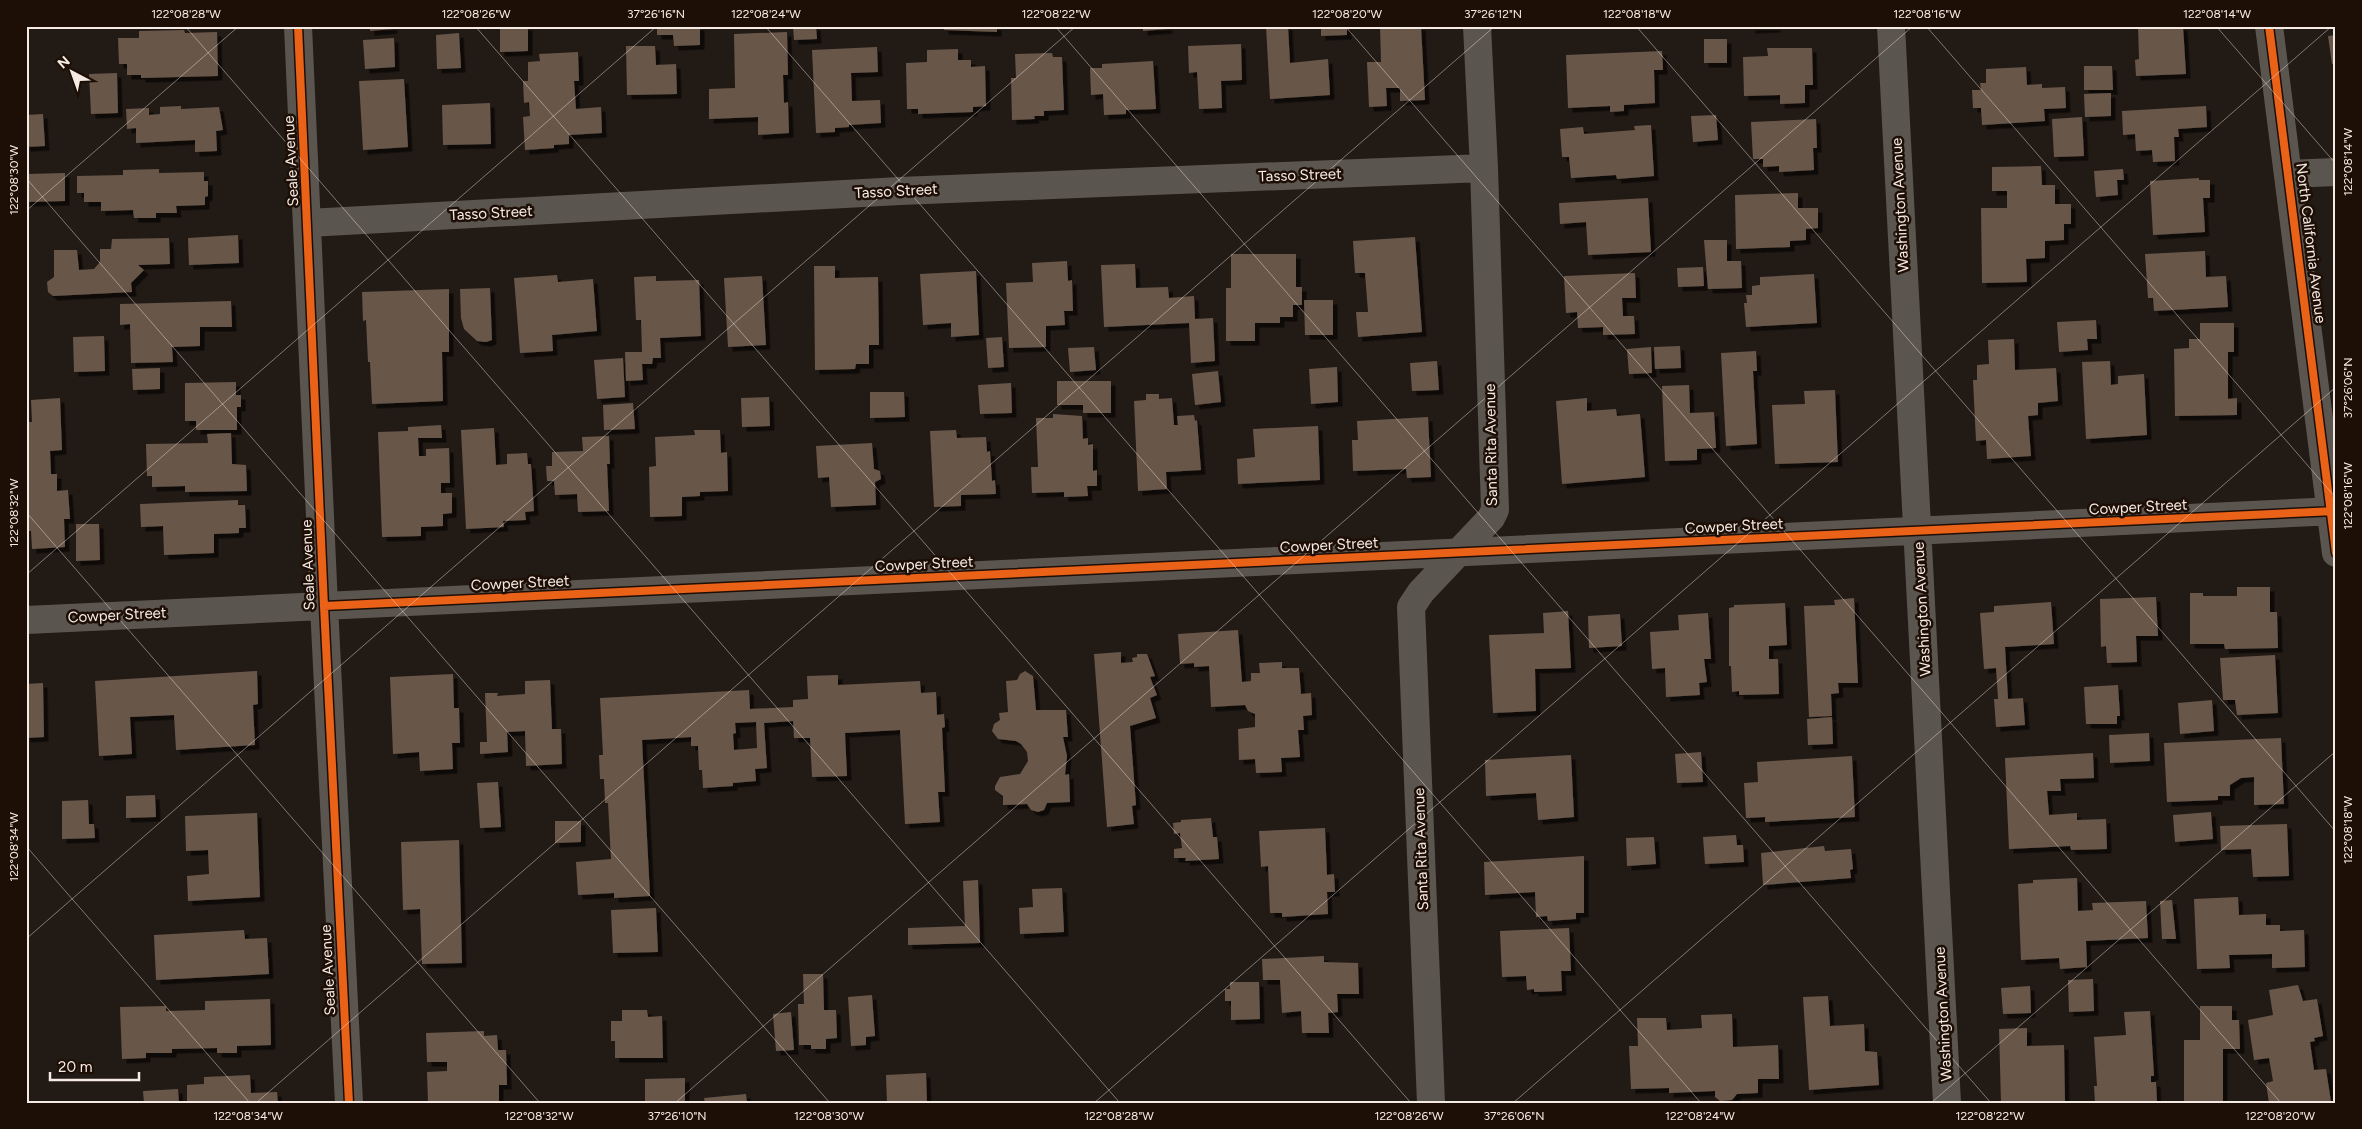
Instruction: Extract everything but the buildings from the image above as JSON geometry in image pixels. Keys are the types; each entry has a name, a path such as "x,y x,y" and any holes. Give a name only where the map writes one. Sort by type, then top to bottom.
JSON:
{"street":[{"name":"Seale Avenue","path":"298,26 349,1103"},
{"name":"Santa Rita Avenue","path":"1432,1103 1411,606 1491,518 1494,510 1484,168 1477,26"},
{"name":"Washington Avenue","path":"1891,26 1947,1103"},
{"name":"North California Avenue","path":"2269,26 2333,511 2336,553"},
{"name":"Tasso Street","path":"308,223 900,191 1484,168"},
{"path":"2288,174 2336,172"},
{"name":"Cowper Street","path":"26,620 2333,511"}],"cycle path":[{"path":"298,26 349,1103"},
{"path":"2269,26 2336,553"},
{"path":"324,606 2336,511"}]}
